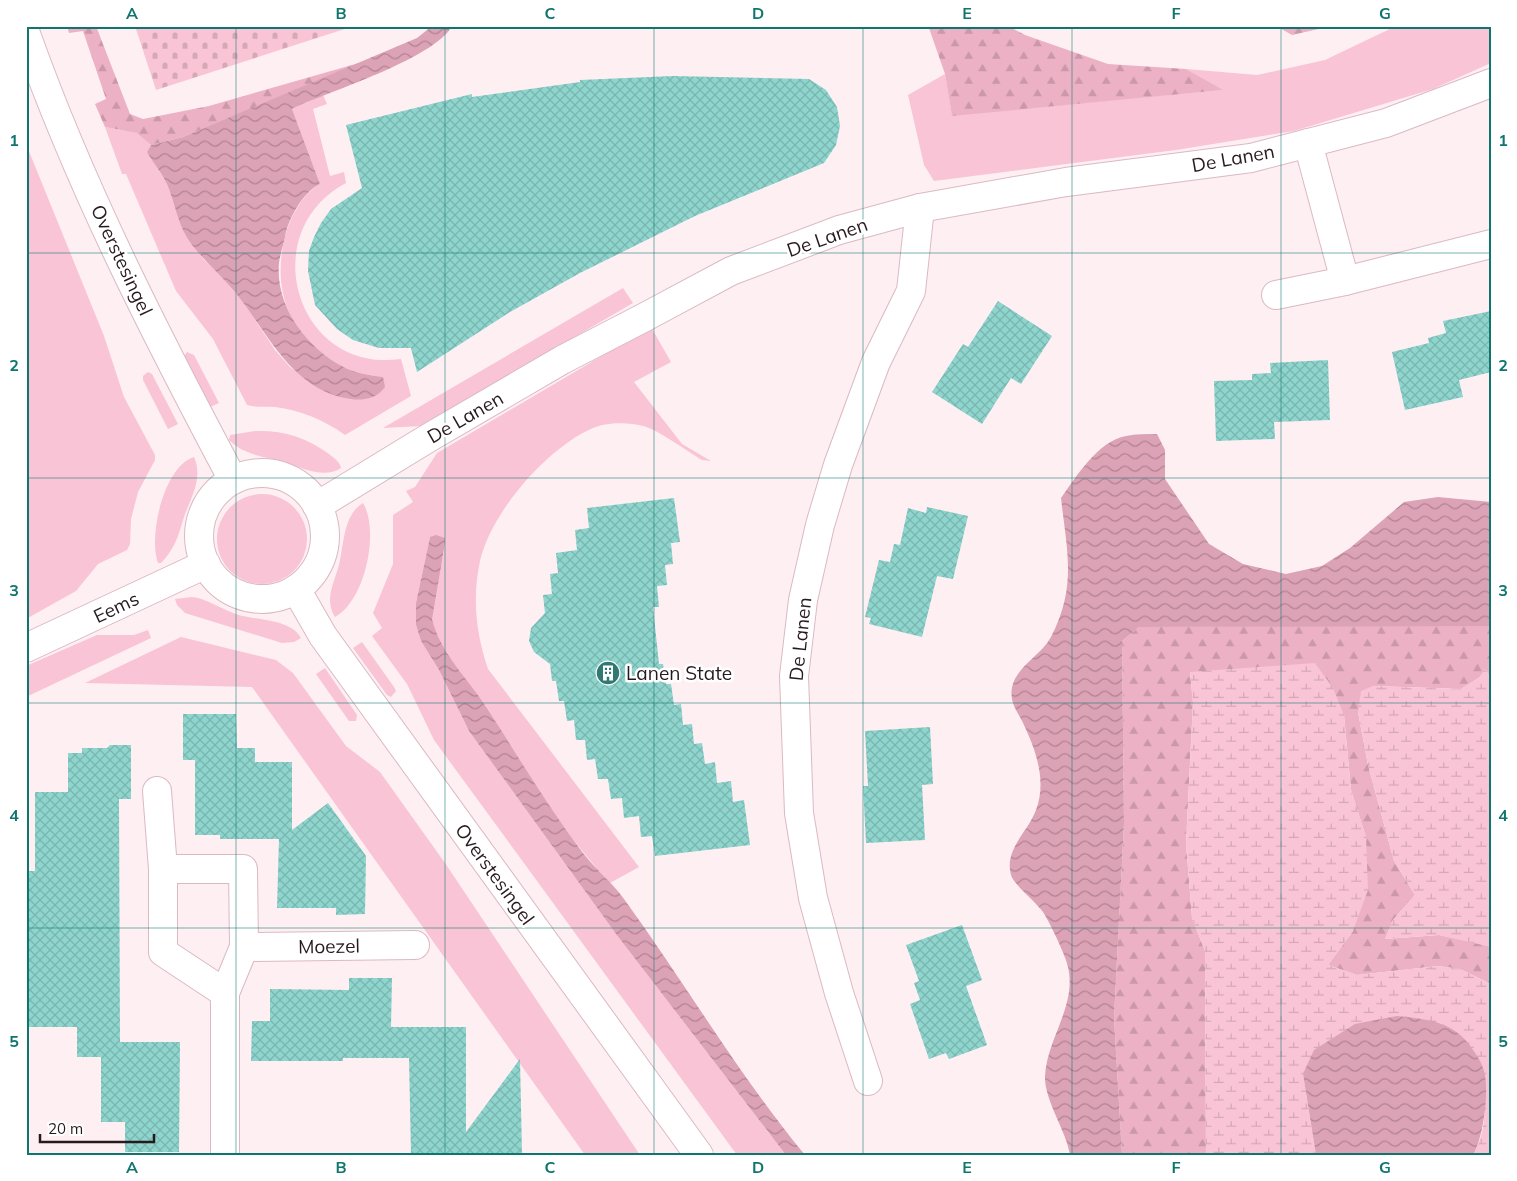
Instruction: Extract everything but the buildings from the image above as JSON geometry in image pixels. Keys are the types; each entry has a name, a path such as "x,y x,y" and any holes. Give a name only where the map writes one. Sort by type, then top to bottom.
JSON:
{"street":[{"name":"Overstesingel","path":"26,34 48,95 137,298 233,480"},
{"name":"De Lanen","path":"317,506 562,360 731,271 839,230 920,208 1066,182 1251,158 1386,123 1491,83"},
{"path":"1308,143 1345,281"},
{"name":"De Lanen","path":"868,1081 839,993 813,898 799,813 794,676 802,600 820,525 838,466 876,362 910,291 920,208"},
{"path":"1276,295 1345,281 1491,244"},
{"path":"254,474 273,474 291,480 306,491 317,506 325,528 323,552 313,574 296,590 271,598 246,597 229,590 216,579 206,564 201,548 200,532 203,515 211,500 233,480 254,474"},
{"name":"Eems","path":"26,648 206,564"},
{"name":"Overstesingel","path":"296,590 323,636 699,1155"},
{"path":"158,792 163,870 163,952 225,993"},
{"path":"163,870 242,868 244,947 225,993 225,1155"},
{"name":"Moezel","path":"244,947 415,945"}],"green space":[{"path":"67,26 96,26 130,114 143,119 209,106 366,61 183,137 151,145 137,133 105,127 95,104 106,99 83,31 69,33"},
{"path":"135,26 354,26 156,90"},
{"path":"926,26 1008,26 1025,35 1108,64 1186,69 1223,90 952,116 945,74 929,28"},
{"path":"1276,26 1332,26 1292,35"},
{"path":"1396,26 1491,26 1491,63 1433,89 1294,131 1176,150 934,181 924,165 908,95 945,74 952,115 1222,90 1186,69 1257,75 1325,60"},
{"path":"323,95 327,104 313,109 330,176 344,172 346,183 318,205 301,233 295,264 300,295 313,323 335,345 365,358 401,359 411,396 345,435 320,420 303,413 284,408 247,405 213,339 176,291 126,174 122,174 105,127 138,133 151,145 147,152 167,183 185,234 204,260 224,278 243,302 275,350 290,367 315,386 383,377 342,366 310,343 290,314 284,297 281,280 281,261 286,233 296,209 307,195 320,184 292,109"},
{"path":"26,144 104,336 124,397 155,455 155,460 138,492 131,519 130,544 127,550 98,564 76,591 26,619"},
{"path":"623,288 633,303 422,426 383,428"},
{"path":"651,327 671,362 634,382 682,444 711,461 702,460 656,431 637,425 618,423 604,425 593,428 576,437 540,466 509,502 486,542 480,561 476,589 478,629 488,669 639,867 610,883 584,853 548,805 486,706 446,652 435,630 431,610 445,538 430,537 416,603 416,625 421,641 439,670 469,731 616,934 786,1155 737,1155 434,740 407,684 372,636 382,628 373,613 393,564 393,515 413,502 406,491 415,487 437,453"},
{"path":"187,352 194,355 219,403 208,408 183,358"},
{"path":"148,372 152,374 178,424 168,429 143,380 143,376"},
{"path":"255,431 284,433 303,439 329,454 338,462 341,468 328,473 314,472 256,455 242,449 229,440 230,435"},
{"path":"194,457 197,479 193,493 174,546 161,563 158,563 155,551 155,536 161,503 174,474 183,463"},
{"path":"262,494 279,498 294,507 303,522 307,539 303,556 294,571 279,580 262,584 245,580 230,571 221,556 217,539 221,522 230,507 245,498"},
{"path":"363,503 368,515 370,530 367,564 362,581 354,596 346,609 335,617 330,604 330,598 339,565 345,531 356,508"},
{"path":"192,597 204,600 236,614 281,623 296,632 301,638 294,642 282,643 185,613 177,605 175,599"},
{"path":"1491,626 1491,677 1485,670 1480,677 1461,689 1373,686 1358,712 1368,765 1394,861 1415,895 1393,920 1385,939 1439,935 1488,945 1491,947 1491,984 1460,969 1438,966 1357,975 1328,965 1353,931 1366,837 1351,790 1344,715 1190,673 1193,703 1186,843 1192,918 1205,951 1206,1155 1122,1155 1114,1018 1124,823 1122,641 1139,627"},
{"path":"148,630 151,638 26,697 26,666 97,635 134,635"},
{"path":"181,637 276,660 293,673 346,746 380,772 445,863 640,1155 585,1155 252,687 85,683"},
{"path":"362,642 394,687 396,691 391,697 387,695 353,648"},
{"path":"1315,663 1333,688 1344,715 1351,790 1366,837 1368,890 1353,931 1328,965 1357,975 1438,966 1460,969 1491,984 1491,1155 1473,1155 1482,1134 1484,1123 1483,1066 1303,1074 1316,1155 1206,1155 1205,951 1192,918 1186,843 1193,703 1190,672"},
{"path":"325,668 357,715 356,721 349,721 316,674"},
{"path":"1485,669 1491,677 1491,947 1439,935 1385,939 1393,920 1415,895 1394,861 1368,765 1358,712 1361,691 1373,686 1461,689 1480,677"}],"water":[{"path":"432,26 452,26 441,38 425,50 403,62 292,109 320,184 302,200 289,222 279,263 282,295 296,324 316,348 347,368 383,377 385,387 378,394 361,400 330,394 313,385 283,358 235,292 190,242 182,228 167,184 147,152 151,145 183,137 417,38"},
{"path":"1157,434 1165,450 1165,479 1209,544 1243,564 1286,574 1322,566 1350,548 1404,502 1438,497 1491,502 1491,626 1139,627 1122,641 1124,823 1114,1018 1122,1155 1070,1155 1068,1145 1051,1105 1045,1076 1047,1062 1068,995 1070,981 1067,962 1046,916 1011,875 1011,857 1036,810 1040,788 1036,755 1028,733 1014,705 1012,689 1014,680 1019,672 1046,645 1051,637 1064,601 1068,569 1061,498 1081,470 1106,445 1126,436"},
{"path":"436,535 445,538 445,543 432,619 441,643 448,655 487,708 570,836 624,899 734,1061 805,1155 786,1155 616,934 469,731 439,670 421,641 416,625 416,603 430,537"},
{"path":"1397,1016 1430,1020 1452,1029 1472,1048 1480,1061 1485,1074 1486,1097 1483,1124 1473,1155 1316,1155 1303,1074 1314,1050 1355,1024"}],"place":[{"name":"Lanen State","path":"608,673"}]}
